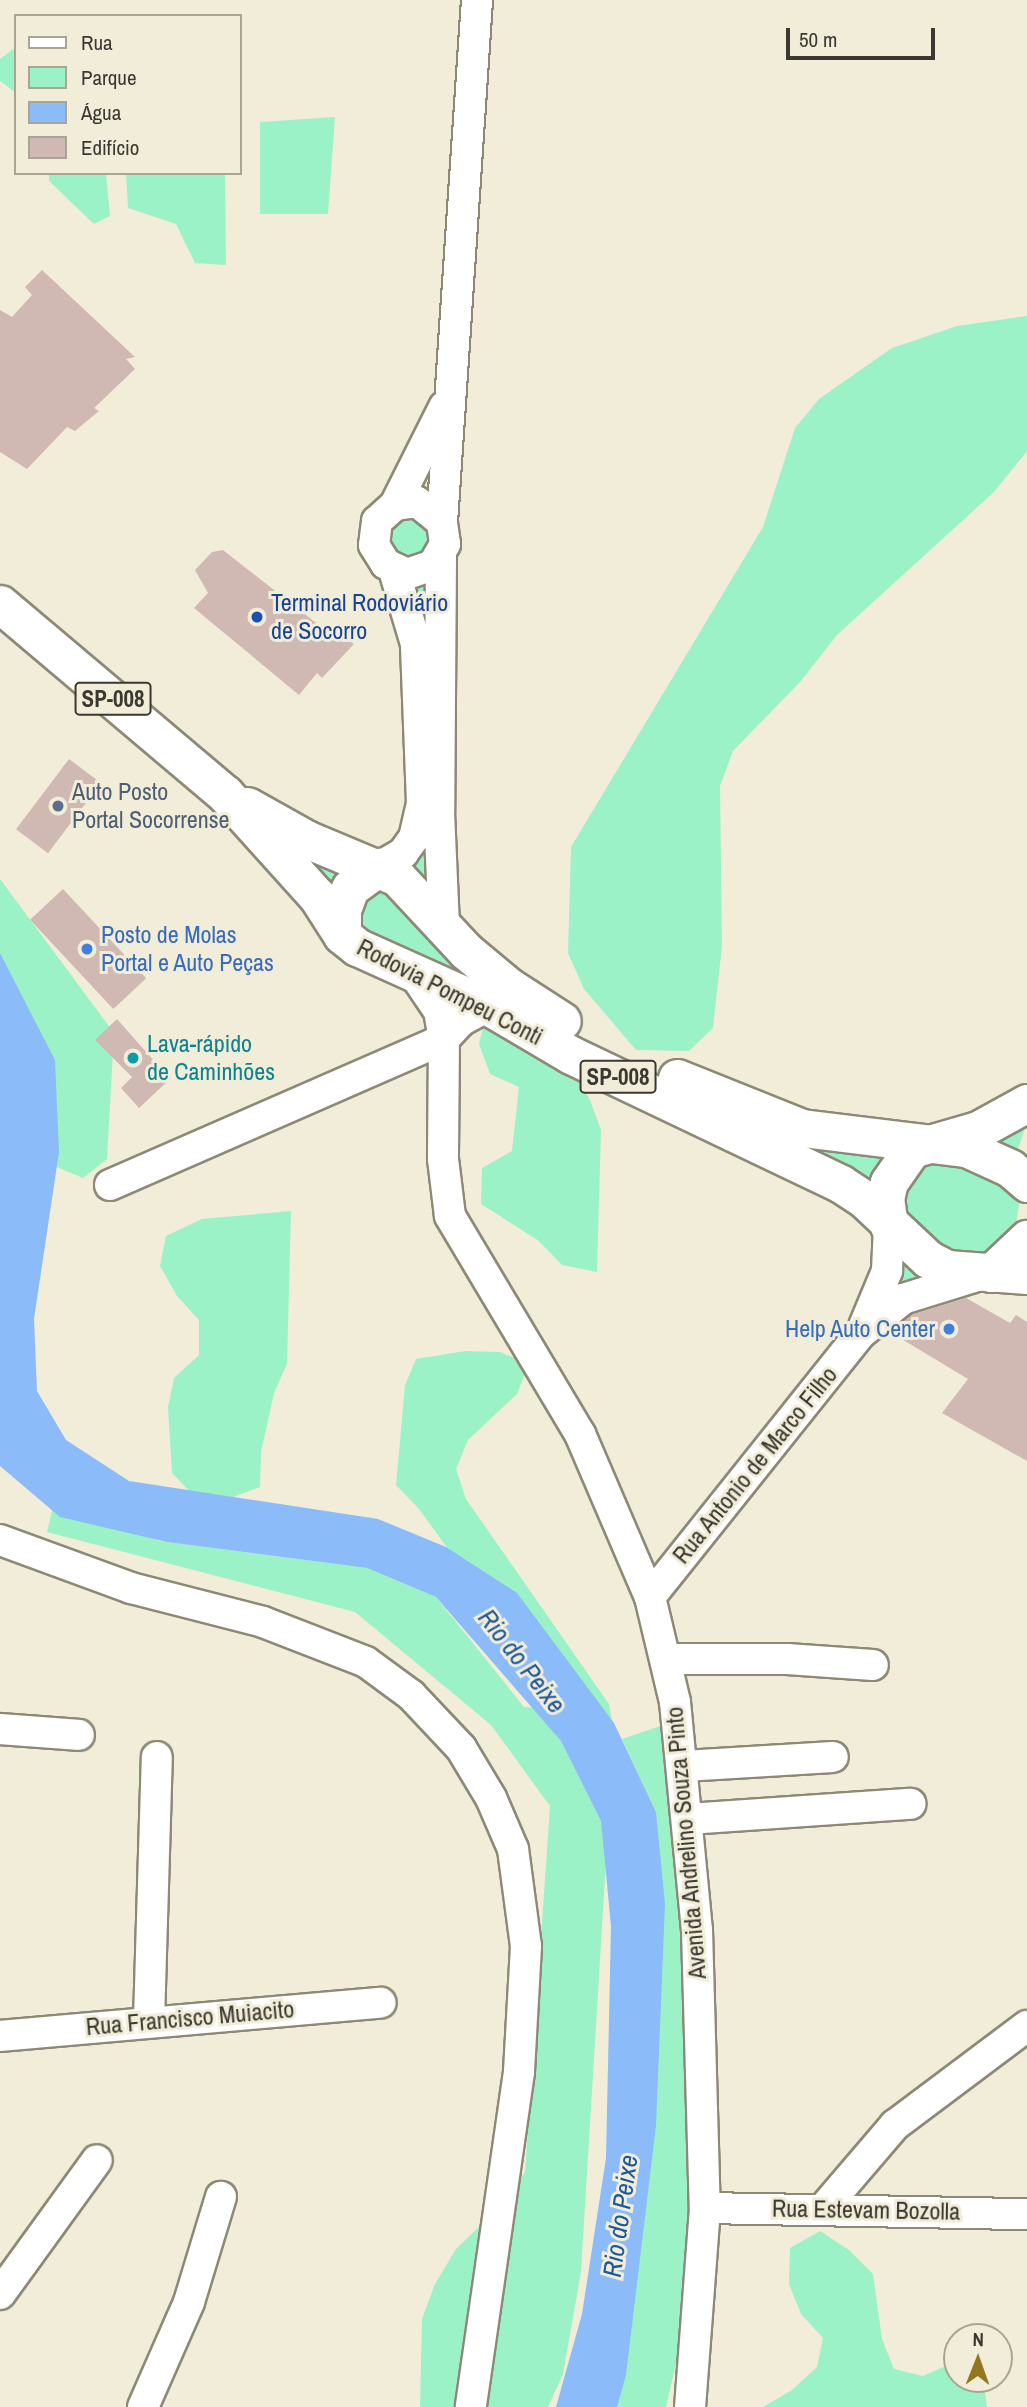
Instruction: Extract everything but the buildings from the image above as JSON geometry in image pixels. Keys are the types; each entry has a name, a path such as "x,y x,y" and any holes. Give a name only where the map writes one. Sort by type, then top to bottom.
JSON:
{"main road":[{"name":"SP-008","path":"0,604 225,794 317,896 342,935"},
{"name":"SP-008","path":"225,794 306,839 379,867"},
{"name":"Rodovia Pompeu Conti","path":"379,867 418,895 466,951 537,1007 693,1086 802,1128 932,1142"},
{"path":"342,935 342,910 350,888 379,867"},
{"name":"Rodovia Pompeu Conti","path":"342,935 375,956 488,1006 572,1055 841,1184 864,1199 889,1226"},
{"path":"889,1226 885,1199 898,1164 912,1149 978,1130 1027,1103"},
{"name":"SP-008","path":"932,1142 989,1157 1027,1181"},
{"path":"1027,1150 1027,1181"},
{"name":"SP-008","path":"889,1226 947,1269 1027,1275"},
{"path":"991,1273 1027,1239"}],"street":[{"path":"444,925 439,812 441,555 445,544 442,522 477,0"},
{"path":"379,867 403,853 414,838 422,803 416,644 394,570 376,550 374,533 377,521 395,505 452,391"},
{"path":"395,505 417,502 442,522"},
{"path":"394,570 421,572 441,555"},
{"name":"Avenida Andrelino Souza Pinto","path":"412,971 439,1011 444,1039 443,1159 450,1216 580,1434 650,1597 666,1659 684,1766 697,1930 705,2208 690,2407"},
{"path":"110,1185 444,1039 461,1021 488,1006"},
{"name":"Rua Antonio de Marco Filho","path":"861,1333 887,1271 889,1226"},
{"name":"Rua Antonio de Marco Filho","path":"650,1597 861,1333 913,1294 991,1273"},
{"path":"0,1540 131,1588 263,1622 366,1662 411,1695 461,1748 491,1798 513,1849 526,1946 519,2072 471,2407"},
{"path":"666,1659 788,1659 873,1665"},
{"path":"0,1729 79,1735"},
{"path":"149,2021 157,1757"},
{"path":"684,1766 833,1757"},
{"path":"688,1819 909,1804"},
{"name":"Rua Francisco Muiacito","path":"0,2036 381,2003"},
{"path":"823,2209 895,2125 1027,2026"},
{"path":"0,2294 97,2160"},
{"path":"142,2407 189,2302 221,2197"},
{"name":"Rua Estevam Bozolla","path":"705,2208 1027,2214"}],"green space":[{"path":"14,48 14,92 0,81 0,59"},
{"path":"335,117 328,214 260,214 260,122"},
{"path":"49,175 106,175 110,216 94,224 49,181"},
{"path":"126,175 225,175 226,265 195,263 176,224 128,208"},
{"path":"1027,316 1027,451 994,492 837,635 800,682 733,751 720,786 722,946 713,1028 689,1051 636,1050 584,989 568,953 571,847 763,527 795,428 819,399 892,348 957,326"},
{"path":"410,517 425,523 431,538 425,553 410,559 395,553 389,538 395,523"},
{"path":"431,572 430,662 406,577"},
{"path":"429,827 431,887 405,868"},
{"path":"285,840 351,870 328,902"},
{"path":"0,879 114,1033 107,1159 83,1178 52,1165 0,984"},
{"path":"386,888 502,997 358,931 361,895"},
{"path":"485,1018 573,1070 590,1100 601,1130 597,1272 562,1265 539,1241 481,1204 482,1168 512,1151 519,1087 490,1074 479,1044"},
{"path":"1027,1122 1017,1152 979,1136"},
{"path":"763,1127 900,1149 874,1192"},
{"path":"949,1159 995,1177 1020,1199 1014,1237 1002,1253 955,1261 898,1211 914,1164"},
{"path":"291,1211 287,1364 274,1393 261,1452 260,1487 230,1498 195,1497 172,1473 168,1407 174,1378 199,1355 199,1320 177,1296 160,1266 166,1236 202,1219"},
{"path":"897,1252 938,1280 893,1286"},
{"path":"465,1351 500,1352 529,1364 517,1394 468,1440 456,1469 466,1499 609,1704 614,1733 516,1642 419,1509 396,1485 405,1385 416,1359"},
{"path":"54,1502 160,1541 367,1568 436,1597 524,1707 545,1708 609,1812 581,2272 563,2374 548,2407 420,2407 422,2319 435,2284 456,2249 508,2199 525,2172 550,1806 491,1725 355,1612 47,1532"},
{"path":"669,1723 694,2116 684,2328 666,2407 602,2407 656,1812 622,1739"},
{"path":"820,2231 849,2250 873,2274 882,2339 894,2369 923,2376 943,2367 943,2393 985,2393 987,2407 763,2407 792,2390 817,2367 823,2338 801,2314 789,2284 790,2248"}],"water":[{"name":"Rio do Peixe","path":"0,953 55,1060 59,1152 34,1319 37,1391 66,1440 129,1481 378,1519 446,1547 517,1593 614,1723 656,1812 665,1904 656,2126 626,2375 617,2407 556,2407 582,2314 606,2158 611,1926 601,1821 561,1741 436,1597 367,1568 167,1542 60,1517 0,1466"}],"place":[{"name":"Terminal Rodoviário de Socorro","path":"257,617"},
{"name":"Auto Posto Portal Socorrense","path":"58,806"},
{"name":"Posto de Molas Portal e Auto Peças","path":"87,949"},
{"name":"Lava-rápido de Caminhões","path":"133,1058"},
{"name":"Help Auto Center","path":"949,1329"}]}
